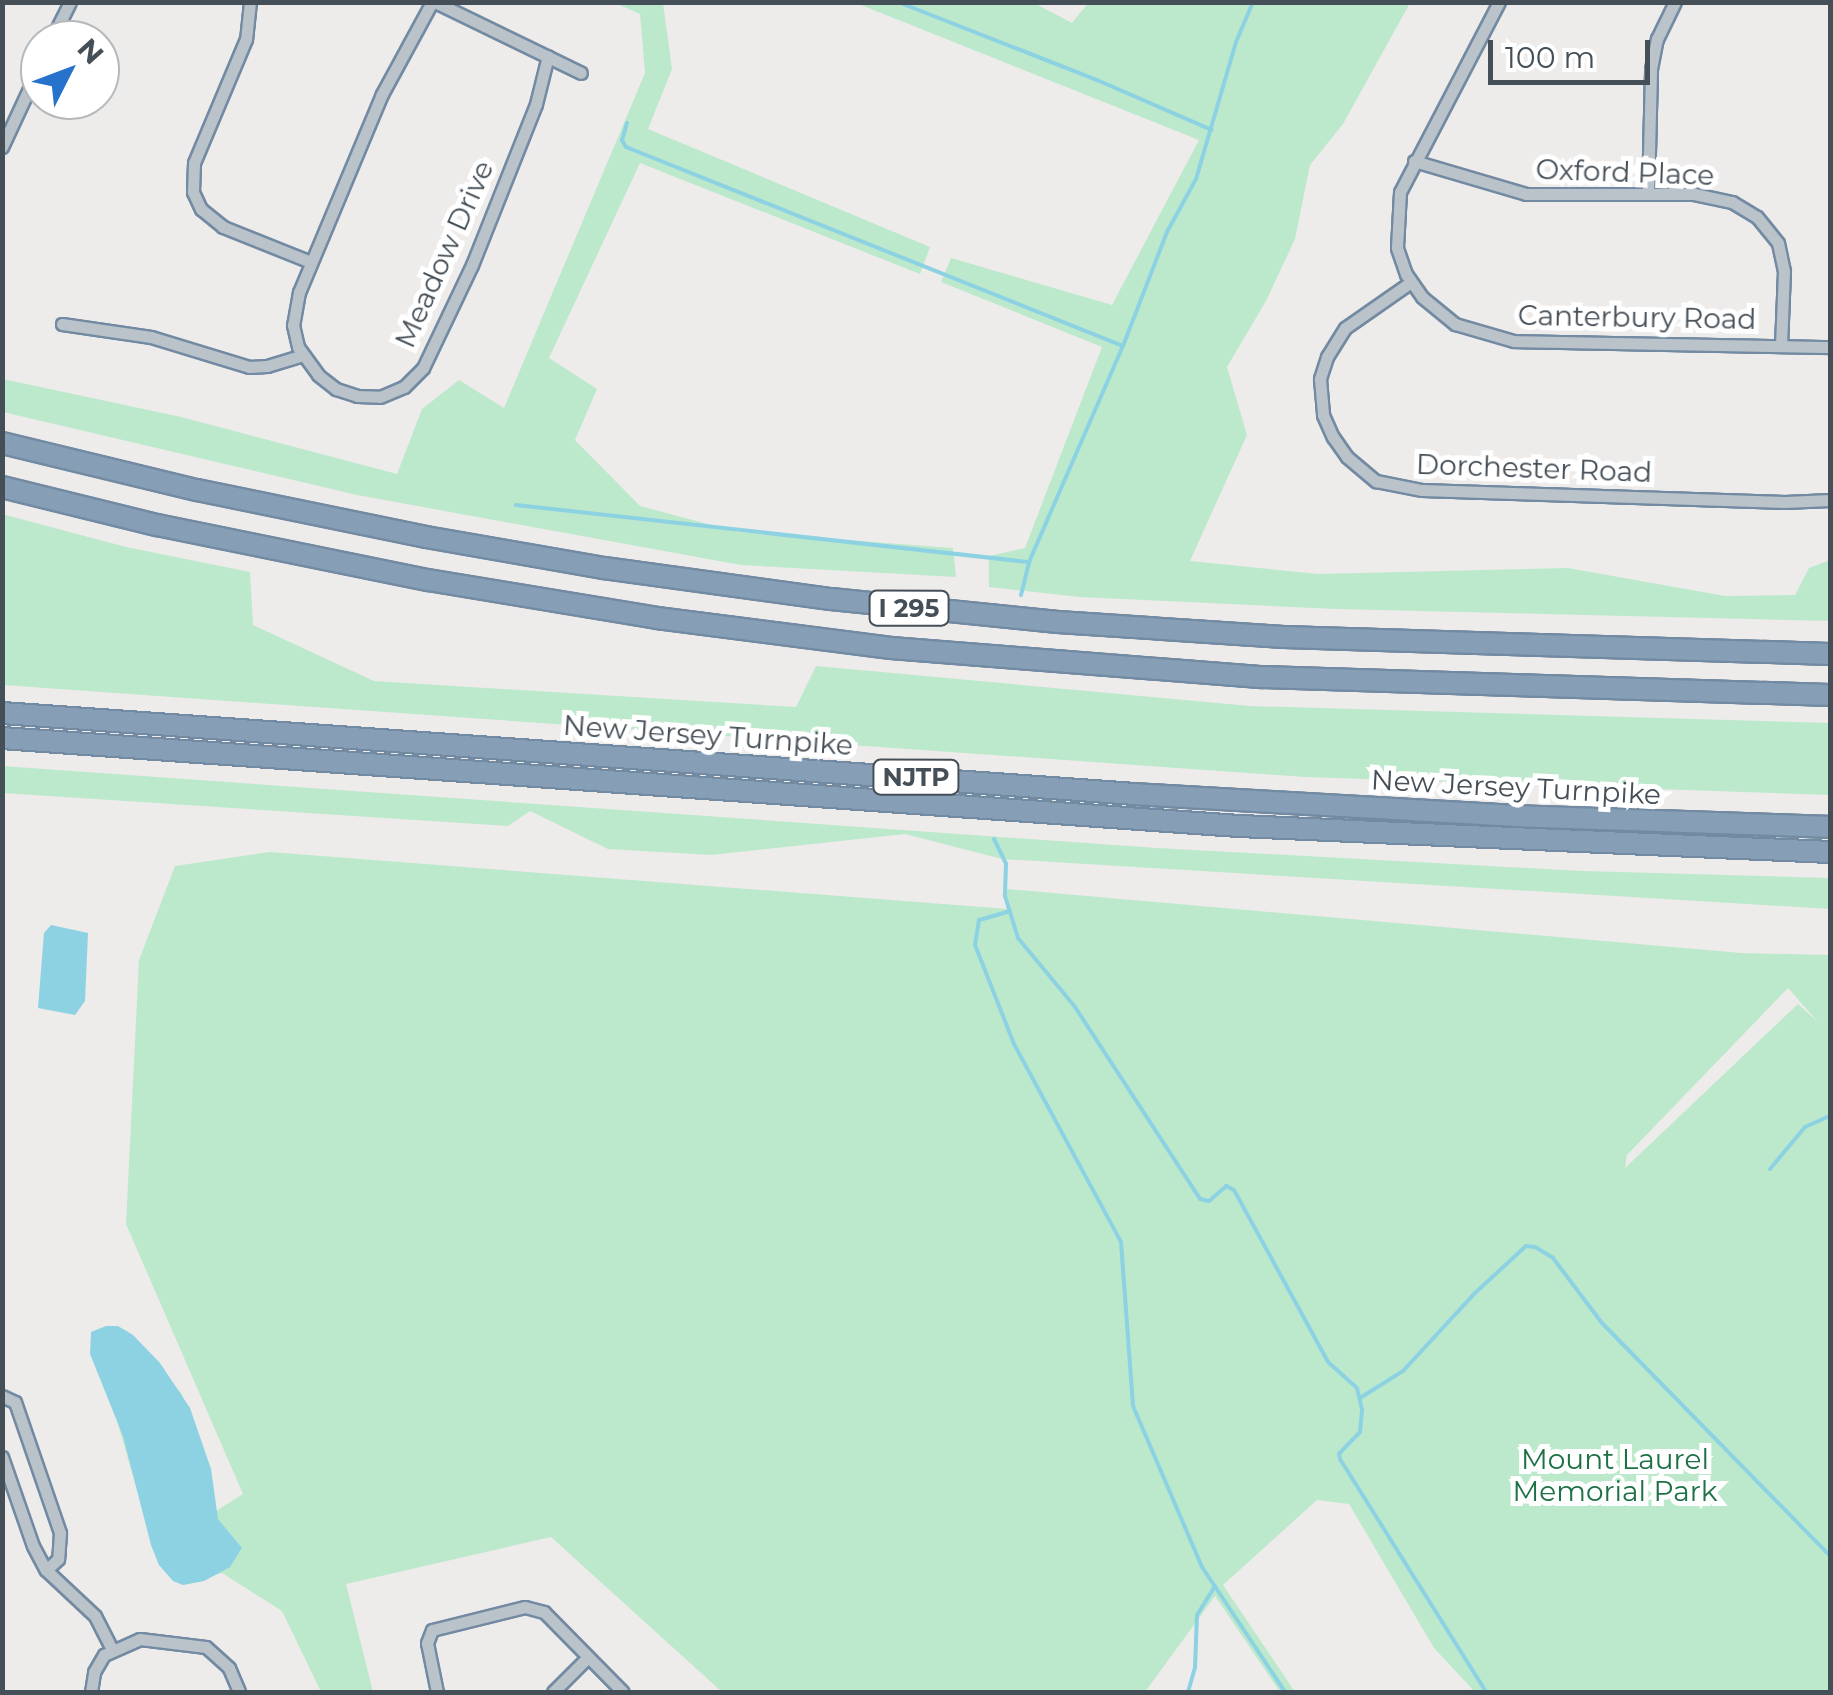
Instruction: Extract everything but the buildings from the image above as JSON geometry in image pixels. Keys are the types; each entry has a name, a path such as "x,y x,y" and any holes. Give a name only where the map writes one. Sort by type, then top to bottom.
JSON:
{"highway":[{"name":"I 295","path":"2,443 212,494 426,538 831,599 1042,621 1284,637 1830,654"},
{"name":"I 295","path":"2,487 157,525 443,583 657,618 875,646 1217,674 1830,694"},
{"name":"New Jersey Turnpike","path":"2,713 1134,794 1515,816 1830,827"},
{"name":"New Jersey Turnpike","path":"2,738 1240,826 1830,852"}],"street":[{"path":"250,2 246,39 194,163 192,192 200,209 223,227 308,261"},
{"path":"62,324 151,336 249,367 267,366 302,354 294,314 308,261 395,68 433,2 581,72"},
{"name":"Canterbury Road","path":"1499,2 1400,192 1394,235 1411,282 1442,317 1498,338 1830,347"},
{"path":"1648,194 1651,69 1658,39 1675,2"},
{"name":"Meadow Drive","path":"302,354 327,382 357,396 392,393 423,368 472,266 536,104 548,56"},
{"path":"2,147 20,109"},
{"name":"Oxford Place","path":"1414,161 1526,194 1704,195 1732,202 1770,229 1784,271 1781,346"},
{"name":"Dorchester Road","path":"1411,282 1345,328 1327,357 1320,379 1324,415 1334,437 1347,457 1376,480 1422,490 1785,502 1830,500"},
{"path":"2,1396 15,1402 60,1533 58,1559 46,1570"},
{"path":"2,1457 33,1546 46,1570 94,1616 112,1649"},
{"path":"437,1692 428,1636 438,1626 515,1608 535,1608 623,1692"},
{"path":"91,1692 94,1672 112,1649 140,1639 206,1648 223,1659 239,1692"},
{"path":"553,1692 588,1657"}],"green space":[{"path":"615,3 663,3 672,69 648,129 930,247 920,274 640,163 549,358 597,389 575,440 640,506 738,532 953,548 956,577 741,565 357,495 3,412 3,379 181,417 397,474 422,409 459,380 504,408 645,73 640,14"},
{"path":"856,3 1034,3 1072,23 1088,3 1410,3 1343,124 1310,165 1295,239 1266,301 1227,367 1247,435 1190,561 1318,574 1568,568 1725,596 1795,595 1809,568 1830,560 1830,621 1336,609 1080,597 989,587 989,556 1025,548 1102,347 941,282 951,258 1112,305 1199,140"},
{"path":"2,514 126,547 250,572 253,625 374,681 796,707 816,666 1250,706 1830,723 1830,795 1305,777 3,685"},
{"path":"2,766 1157,848 1583,871 1830,878 1830,909 1002,859 905,834 711,855 608,849 530,811 508,826 3,793"},
{"name":"Mount Laurel Memorial Park","path":"270,852 1008,909 1006,889 1741,953 1830,955 1830,1692 1475,1692 1434,1648 1349,1504 1317,1500 1223,1585 1295,1692 1280,1692 1215,1596 1145,1692 722,1692 551,1537 346,1584 373,1692 321,1692 282,1611 222,1573 183,1585 159,1565 91,1332 126,1330 182,1394 216,1511 243,1494 126,1224 139,960 175,866","holes":["1788,988 1818,1022 1798,1004 1625,1168 1627,1155"]}],"water":[{"path":"51,925 88,933 85,1001 75,1015 38,1008 44,933"},
{"path":"118,1326 133,1335 160,1363 190,1408 211,1469 218,1519 242,1548 230,1567 204,1581 183,1585 173,1581 159,1565 151,1545 123,1436 90,1354 91,1332"}],"waterway":[{"path":"898,2 1212,130"},
{"path":"1021,595 1029,562 1123,346 1167,232 1196,179 1236,42 1253,2"},
{"path":"627,123 622,140 626,147 1123,346"},
{"path":"516,505 1028,562"},
{"path":"994,839 1006,864 1005,896 1018,938 1075,1007 1200,1199 1209,1201 1226,1186 1234,1190 1328,1362 1357,1388 1362,1410 1360,1432 1339,1454 1340,1459 1486,1692"},
{"path":"1007,912 979,920 975,945 1014,1044 1121,1242 1133,1406 1202,1567 1285,1692"},
{"path":"1770,1169 1805,1127 1830,1116"},
{"path":"1360,1398 1403,1371 1475,1293 1526,1246 1535,1247 1553,1258 1602,1323 1830,1556"},
{"path":"1188,1692 1195,1667 1197,1615 1215,1586"}]}
